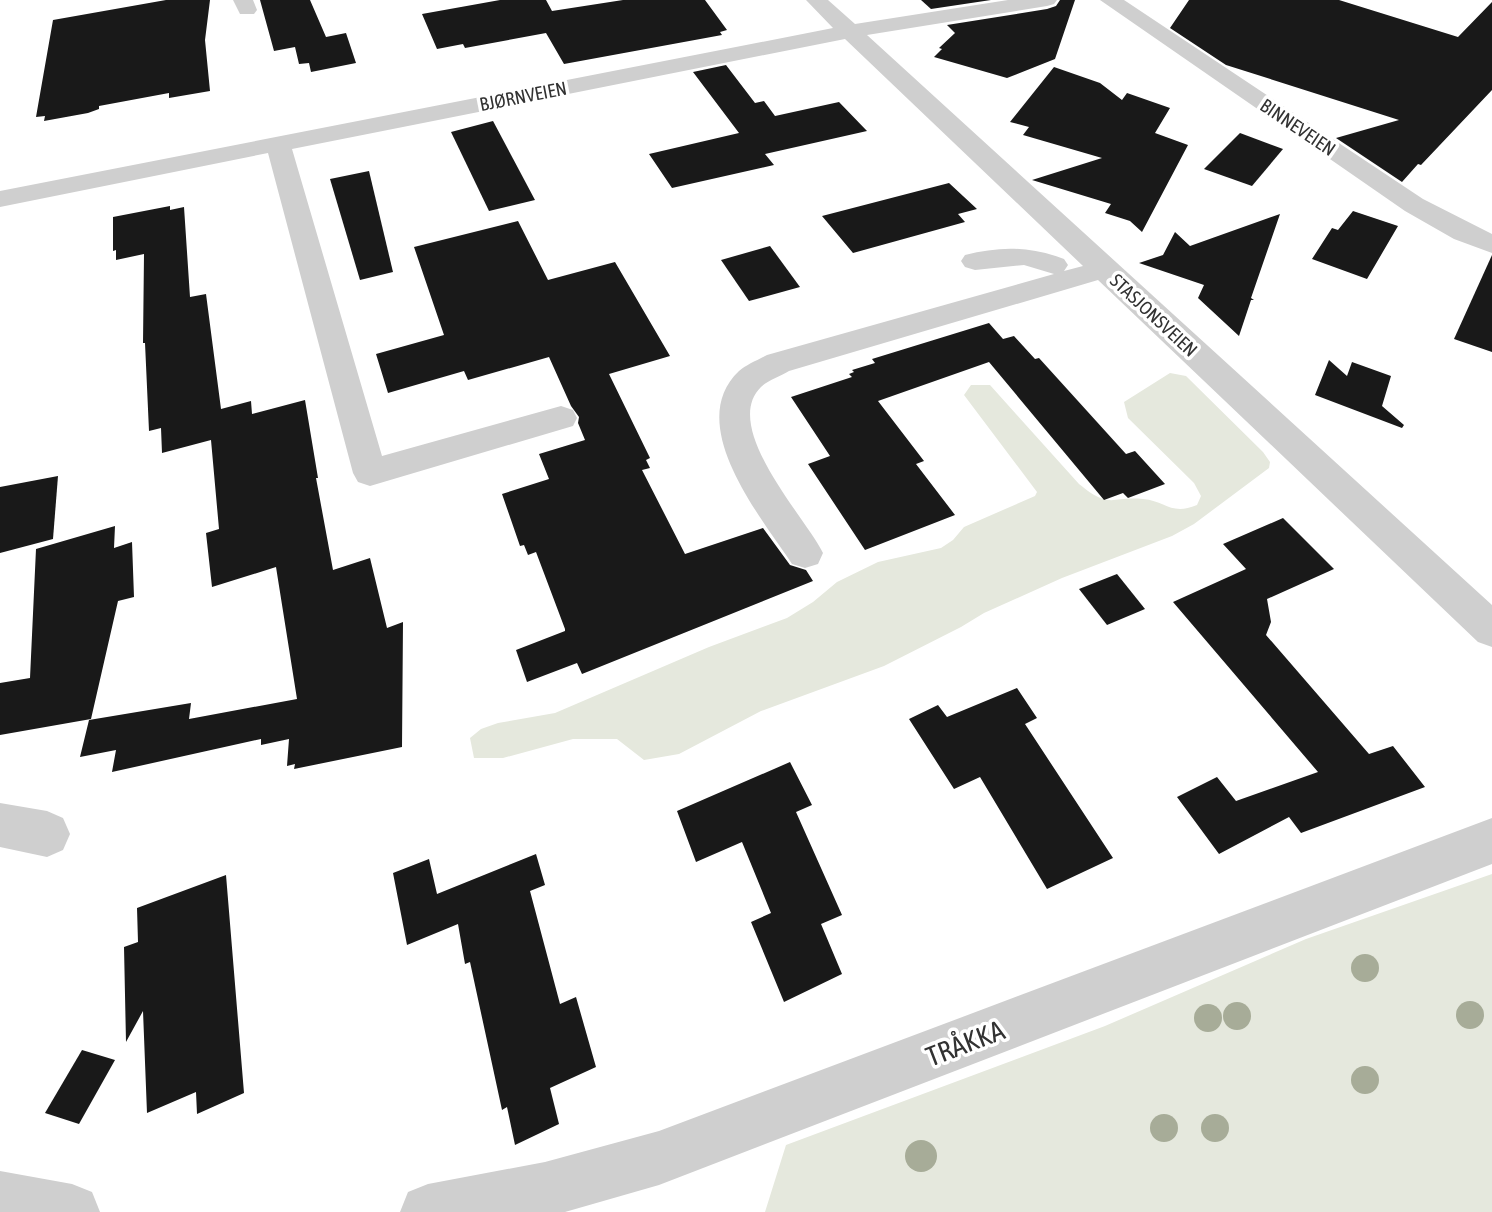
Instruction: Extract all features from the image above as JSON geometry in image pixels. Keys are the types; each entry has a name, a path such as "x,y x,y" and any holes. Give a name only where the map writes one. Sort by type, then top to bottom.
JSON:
{"street":[{"name":"STASJONSVEIEN","path":"816,0 1492,630"},
{"name":"BJØRNVEIEN","path":"0,199 850,31 1047,0"},
{"name":"BINNEVEIEN","path":"1110,0 1413,205 1492,244"},
{"path":"278,145 370,473 561,418"},
{"path":"975,261 1019,254 1035,256 1054,265"},
{"path":"884,317 1054,265 1096,261"},
{"path":"805,553 757,479 736,438 735,401 747,381 764,368 778,363 1096,261"},
{"path":"0,825 47,834"},
{"name":"TRÅKKA","path":"428,1212 545,1190 659,1158 1492,841"}],"shaded area":[{"path":"1170,373 1186,376 1270,462 1269,468 1194,524 1172,536 1062,578 984,613 884,666 761,711 679,754 644,760 617,739 573,739 503,758 474,758 470,738 481,729 498,723 555,713 709,647 787,618 813,602 837,582 878,562 941,548 953,540 964,527 1035,496 1037,492 964,395 971,385 990,385 1079,484 1098,497 1111,500 1151,500 1181,509 1197,505 1201,496 1194,483 1128,418 1124,402"},
{"path":"1492,874 1492,1212 765,1212 786,1145 1105,1026 1306,939"}],"building":[{"path":"166,0 210,0 205,40 210,91 169,98 169,93 99,106 99,109 88,113 44,121 45,116 36,117 53,20"},
{"path":"260,0 310,0 326,37 346,33 356,63 311,72 309,63 299,64 295,47 274,51"},
{"path":"500,0 546,0 552,11 623,0 705,0 727,30 720,32 722,35 564,64 546,33 465,48 463,44 437,49 422,14"},
{"path":"921,0 991,0 931,9"},
{"path":"1060,0 1075,0 1055,59 1007,78 934,57 942,49 939,48 955,33 947,25 1047,9 1056,6"},
{"path":"1189,0 1339,0 1458,37 1492,2 1492,90 1402,182 1336,138 1399,120 1226,65 1170,28"},
{"path":"726,65 755,103 764,101 775,116 839,102 867,131 765,154 774,165 672,188 649,154 739,133 693,72"},
{"path":"1054,67 1100,83 1122,100 1127,93 1170,108 1155,133 1188,145 1142,232 1130,221 1105,213 1111,204 1032,180 1102,158 1023,135 1029,127 1010,122"},
{"path":"493,121 535,200 489,211 451,132"},
{"path":"1240,133 1283,149 1252,186 1204,169"},
{"path":"369,171 393,272 360,280 330,179"},
{"path":"949,183 977,209 958,214 965,222 853,253 822,216"},
{"path":"170,206 170,210 184,207 190,297 206,294 221,409 251,401 252,414 305,400 333,570 370,558 387,628 403,622 402,747 294,769 295,764 287,766 289,739 261,745 261,739 112,772 116,750 80,757 89,720 191,703 189,719 297,699 276,567 212,587 206,533 219,529 211,440 162,453 161,428 149,431 143,343 144,254 116,260 116,250 113,251 113,217"},
{"path":"1353,211 1398,226 1367,279 1312,259 1332,228 1338,230"},
{"path":"1280,214 1251,298 1254,300 1251,300 1239,336 1198,298 1204,285 1139,263 1163,255 1175,232 1190,246"},
{"path":"518,221 548,280 615,262 670,356 609,374 650,458 646,460 650,468 642,470 685,554 763,528 790,565 806,570 813,581 582,674 577,663 527,682 516,650 565,629 536,552 528,555 524,545 520,546 502,494 549,479 539,454 585,440 578,423 579,417 571,406 549,357 468,380 464,371 388,393 376,354 444,335 414,247"},
{"path":"770,246 800,287 749,301 721,260"},
{"path":"1492,255 1492,352 1454,339"},
{"path":"989,323 1003,339 1014,336 1035,359 1039,358 1126,454 1135,451 1165,484 1128,498 1123,493 1104,500 989,362 878,401 924,461 916,464 955,515 865,550 808,464 830,456 791,397 852,377 849,374 854,372 852,370 875,363 872,359"},
{"path":"1329,360 1347,376 1352,362 1391,376 1382,406 1404,425 1402,428 1315,395"},
{"path":"58,476 53,539 0,553 0,487"},
{"path":"1283,518 1334,569 1267,599 1271,622 1266,635 1369,754 1393,746 1425,787 1301,833 1289,817 1219,854 1177,797 1217,777 1236,801 1318,772 1173,602 1246,569 1223,544"},
{"path":"115,526 114,548 132,542 134,597 118,601 91,719 0,735 0,683 30,678 36,549"},
{"path":"1117,574 1145,609 1107,625 1079,589"},
{"path":"1017,688 1037,718 1025,724 1113,858 1047,889 980,777 954,789 909,719 938,705 947,717"},
{"path":"790,762 812,805 796,812 842,915 821,924 842,974 784,1002 751,922 771,913 742,842 696,862 677,811"},
{"path":"536,854 545,885 530,891 560,1004 576,997 596,1067 550,1088 559,1124 515,1145 507,1107 502,1110 470,962 465,964 458,924 407,945 393,873 429,859 437,894"},
{"path":"226,875 244,1093 197,1114 196,1092 147,1113 143,1011 126,1042 124,947 138,942 137,908"},
{"path":"82,1050 115,1060 79,1124 45,1113"}]}
